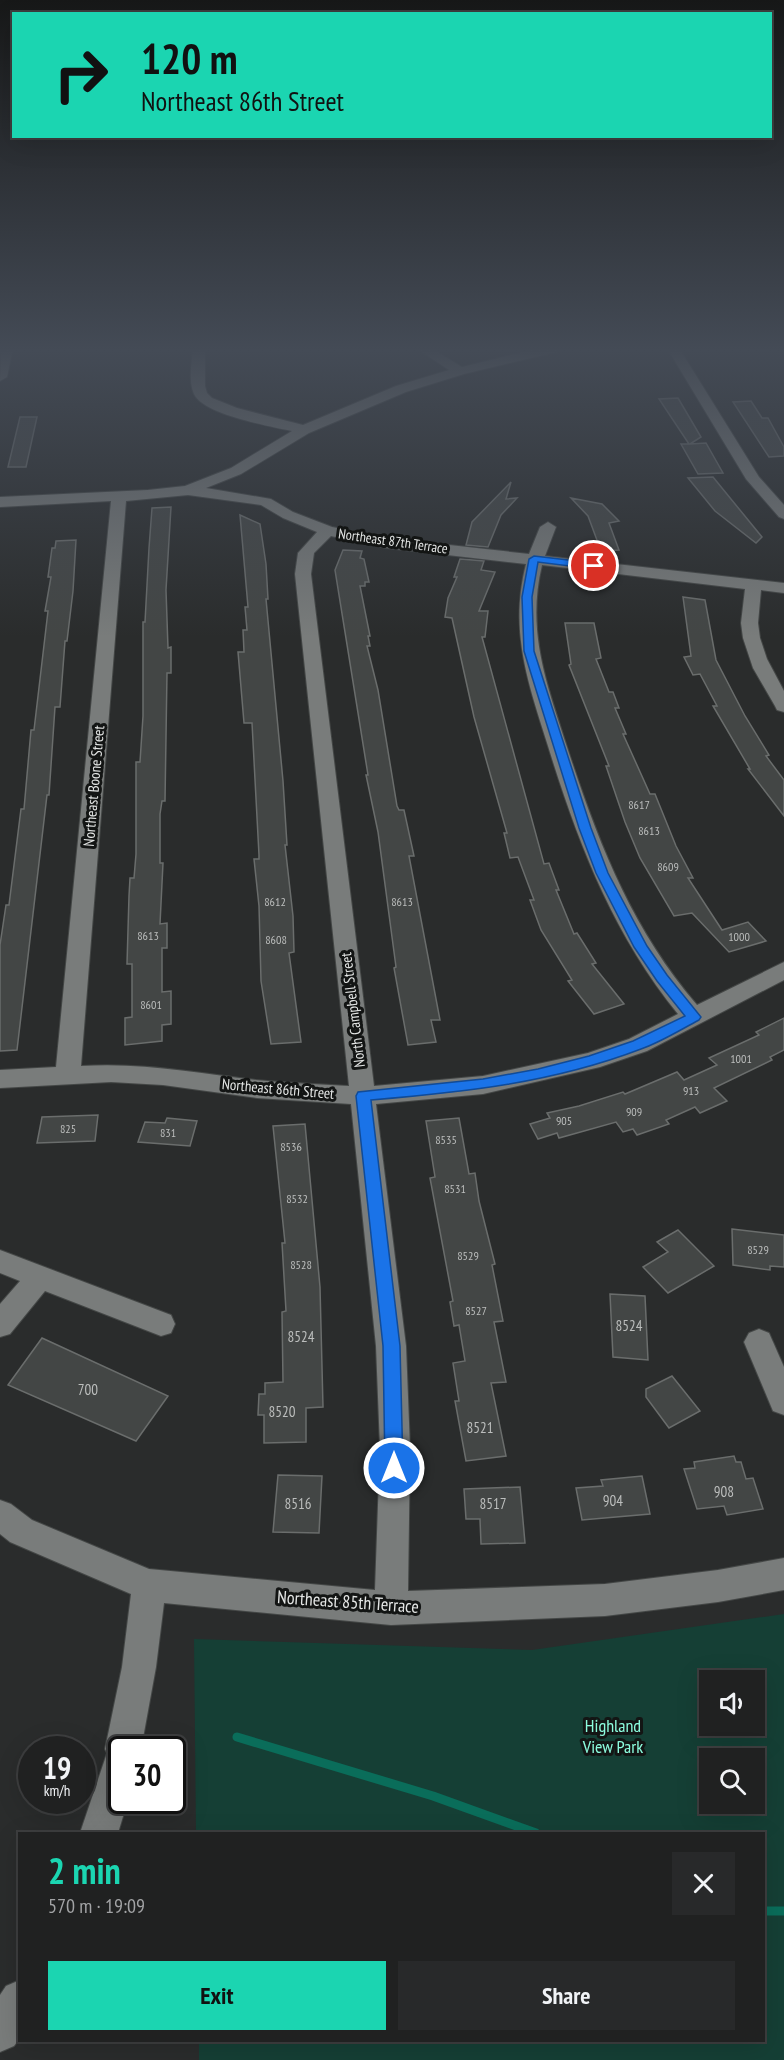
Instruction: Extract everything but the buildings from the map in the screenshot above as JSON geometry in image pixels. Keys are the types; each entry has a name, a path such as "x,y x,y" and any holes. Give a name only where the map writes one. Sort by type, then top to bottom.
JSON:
{"street":[{"path":"0,502 119,497 188,490 236,471 281,444"},
{"path":"732,444 757,484 784,514"},
{"name":"Northeast 87th Terrace","path":"188,490 253,498 328,531 387,543 784,588"},
{"name":"Northeast Boone Street","path":"68,1074 119,497"},
{"path":"548,527 534,559 527,597 529,651 585,828 602,873 641,947 662,978 694,1017"},
{"name":"North Campbell Street","path":"328,531 308,547 303,559 303,574 391,1346 395,1448 391,1608"},
{"path":"753,585 750,627 752,643 765,674 784,706"},
{"name":"Northeast 86th Street","path":"0,1079 111,1073 257,1089 363,1096 483,1085 591,1061 638,1045 784,970"},
{"path":"0,1261 161,1324"},
{"path":"0,1325 40,1277"},
{"path":"759,1342 784,1402"},
{"name":"Northeast 85th Terrace","path":"0,1515 21,1531 149,1585 391,1608 605,1600 718,1586 784,1574"},
{"path":"126,1736 139,1667 149,1585"},
{"path":"99,1832 108,1804"},
{"path":"0,2032 18,2003"}],"green space":[{"name":"Highland View Park","path":"784,1614 784,2060 199,2060 199,2042 765,2042 765,1832 196,1832 194,1639 532,1650"}],"waterway":[{"path":"237,1737 433,1796 533,1832"},
{"path":"765,1911 784,1911"}],"route":[{"path":"394,1468 391,1346 363,1096 483,1085 538,1074 591,1061 638,1045 694,1017 662,978 641,947 602,873 585,828 529,651 527,597 534,559 594,566"}]}
